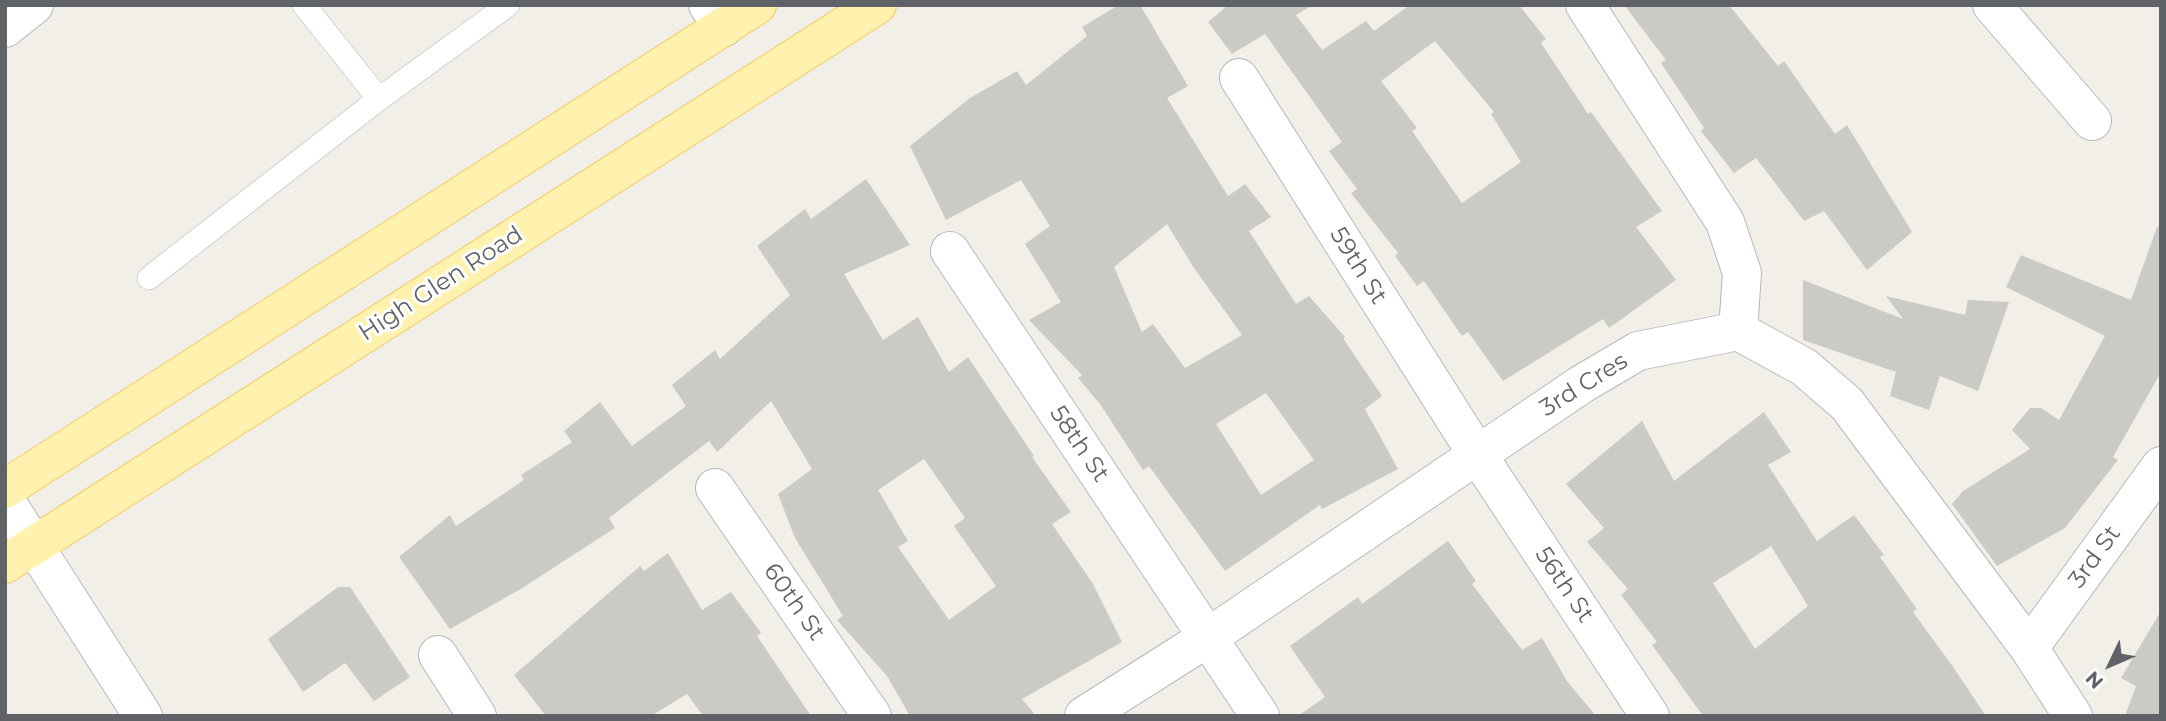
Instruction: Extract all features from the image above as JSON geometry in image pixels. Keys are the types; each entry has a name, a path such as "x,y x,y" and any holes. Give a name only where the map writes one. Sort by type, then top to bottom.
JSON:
{"main road":[{"path":"5,489 716,16 757,5"},
{"name":"High Glen Road","path":"19,556 877,5"}],"street":[{"path":"5,28 34,5"},
{"path":"1585,5 1725,222 1742,273 1738,331 1804,367 1847,404 2029,648 2073,716"},
{"path":"1992,5 2092,121"},
{"name":"59th St","path":"1239,78 1477,454"},
{"name":"58th St","path":"950,251 1260,716"},
{"name":"3rd Cres","path":"1084,716 1207,638 1582,384 1638,351 1738,331"},
{"name":"56th St","path":"1477,454 1650,716"},
{"name":"3rd St","path":"2029,648 2161,466"},
{"name":"60th St","path":"715,488 872,716"},
{"path":"5,500 19,556 142,716"},
{"path":"438,655 477,716"}],"lane":[{"path":"304,5 379,99"},
{"path":"149,278 379,99 508,5"}],"building":[{"path":"1119,5 1140,5 1188,86 1167,98 1228,196 1245,184 1271,217 1249,231 1296,304 1309,296 1345,337 1343,338 1382,396 1365,409 1398,469 1322,509 1320,505 1225,571 1149,466 1143,470 1100,404 1078,378 1082,375 1029,320 1061,302 1025,244 1050,226 1021,180 946,220 910,146 970,98 1017,71 1026,85 1087,36 1082,27","holes":["1167,224 1194,268 1242,335 1185,368 1153,324 1142,332 1114,267","1266,393 1314,460 1261,495 1216,424"]},
{"path":"1228,5 1313,5 1296,15 1322,50 1366,21 1374,31 1410,5 1519,5 1546,39 1541,43 1588,114 1591,112 1662,211 1636,227 1676,280 1609,328 1603,319 1503,381 1468,332 1462,336 1424,281 1417,286 1395,256 1398,253 1351,193 1357,189 1329,151 1342,142 1265,34 1232,54 1208,22","holes":["1435,41 1494,112 1491,114 1521,162 1462,203 1412,131 1417,128 1381,81"]},
{"path":"1624,5 1729,5 1778,66 1784,61 1835,134 1847,125 1912,232 1867,270 1824,211 1804,221 1756,158 1734,173 1701,131 1704,128 1661,63 1666,60"},
{"path":"866,179 910,245 844,274 883,340 918,317 949,372 968,357 1071,512 1052,524 1093,584 1122,642 1022,699 1036,716 910,716 887,676 837,620 843,616 795,538 778,494 812,469 771,401 717,452 709,441 609,518 615,528 519,590 450,629 399,557 450,515 456,526 524,480 521,475 572,442 564,431 600,402 632,446 686,406 672,385 715,350 720,359 790,295 757,246 805,209 811,219","holes":["924,459 965,518 954,526 996,586 949,620 898,547 908,541 878,490"]},
{"path":"2157,227 2161,228 2161,372 2113,457 2118,460 2065,528 1997,566 1952,504 1963,491 2030,449 2012,430 2030,408 2041,408 2059,420 2105,336 2006,287 2021,255 2131,300"},
{"path":"1803,280 1903,319 1886,296 1965,315 1968,300 2009,302 1978,391 1940,376 1929,410 1890,396 1896,372 1803,340"},
{"path":"1764,412 1791,452 1768,465 1817,541 1854,515 1884,555 1880,557 1917,609 1913,612 1986,716 1703,716 1652,645 1657,642 1621,595 1628,589 1587,542 1604,528 1566,484 1642,421 1674,481","holes":["1771,546 1808,606 1755,649 1713,583"]},
{"path":"1448,541 1476,581 1472,584 1522,650 1542,638 1567,681 1596,716 1298,716 1325,697 1290,646 1358,597 1362,604"},
{"path":"668,553 702,610 731,592 761,633 757,636 811,716 703,716 687,694 651,716 546,716 514,675 640,566 644,571"},
{"path":"338,587 350,587 410,677 374,701 345,663 303,692 268,639"},
{"path":"2161,611 2161,716 2125,716 2136,686 2121,678"}]}
